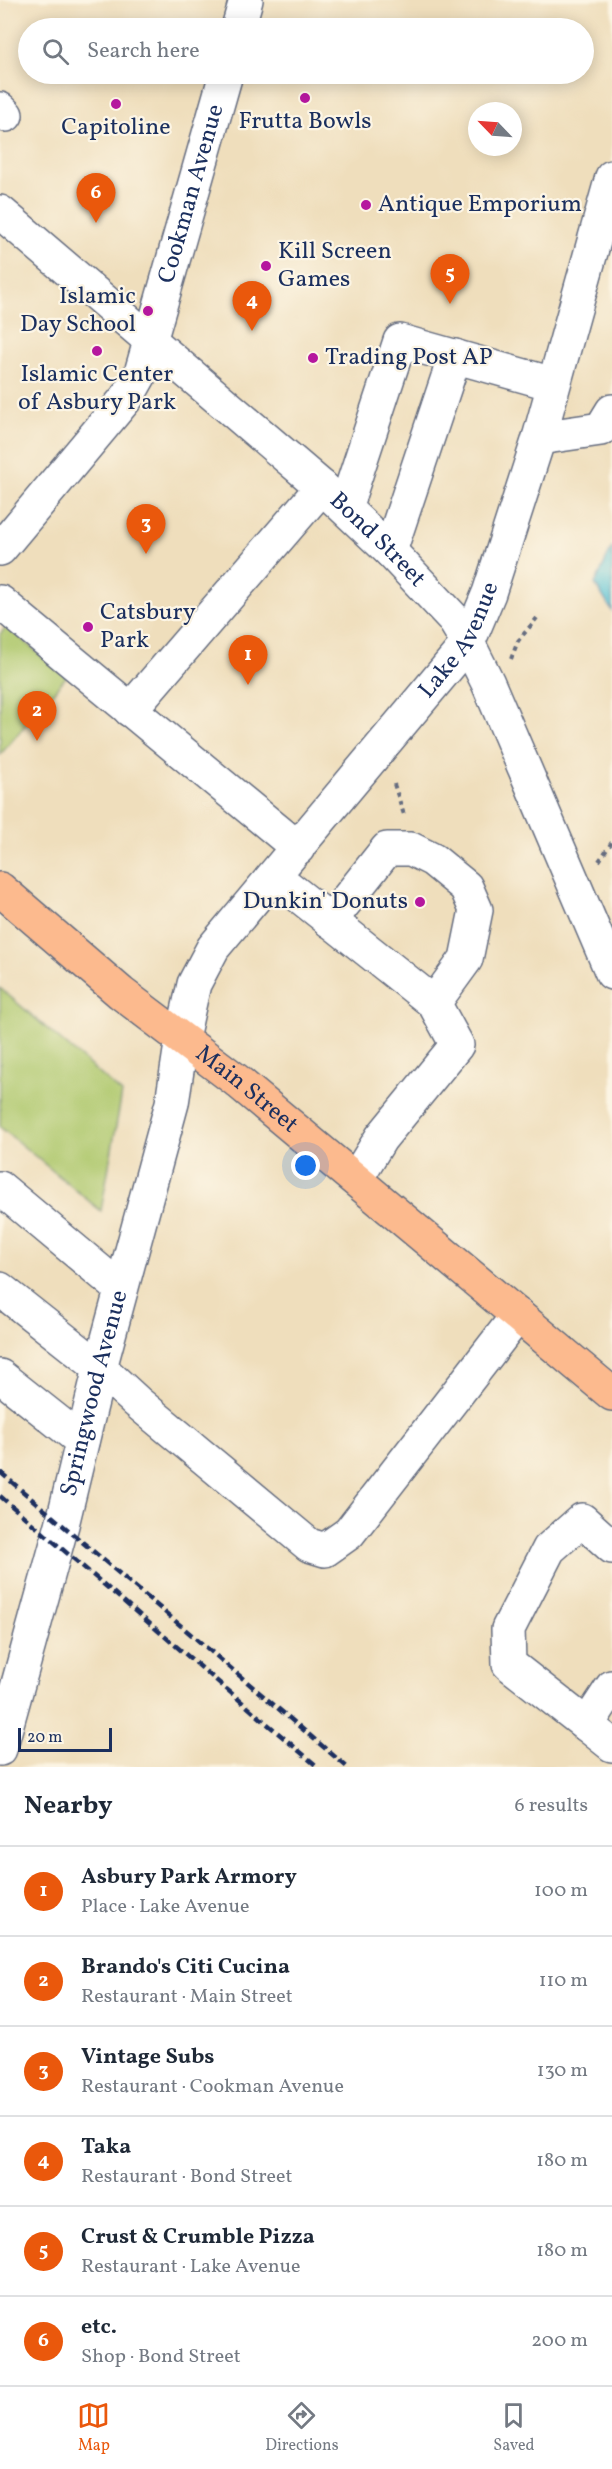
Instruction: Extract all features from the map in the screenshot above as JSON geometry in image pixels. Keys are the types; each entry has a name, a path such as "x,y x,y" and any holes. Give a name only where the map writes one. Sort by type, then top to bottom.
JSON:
{"main road":[{"name":"Main Street","path":"0,889 121,993 236,1080 612,1394"}],"street":[{"path":"241,18 246,0"},
{"name":"Cookman Avenue","path":"0,549 128,396 141,373 223,84"},
{"name":"Lake Avenue","path":"182,1038 195,984 213,948 468,643 489,593 539,438 612,177"},
{"name":"Bond Street","path":"0,212 333,498 390,551 453,618 488,683 603,936 612,974"},
{"path":"130,710 333,498 400,341 553,384"},
{"path":"390,551 455,356"},
{"path":"539,438 601,429 612,411"},
{"path":"0,602 298,848"},
{"path":"330,921 387,849 411,849 433,860 466,887 477,910 466,958 434,1003"},
{"path":"274,876 434,1003 457,1045 381,1138 356,1179"},
{"name":"Springwood Avenue","path":"0,1749 10,1672 82,1441 172,1103 182,1038"},
{"path":"0,1188 121,1288"},
{"path":"0,1289 100,1368 137,1402 309,1545 325,1550 349,1533 518,1315"},
{"path":"0,1376 82,1441"},
{"path":"612,1547 582,1520 549,1549 508,1629 509,1664 612,1745"},
{"path":"587,1725 612,1687"}],"path":[{"path":"509,665 518,641 537,618"},
{"path":"598,862 612,842"}],"green space":[{"path":"7,626 66,677 0,755 0,634"},
{"path":"0,988 122,1093 101,1211 0,1127"}],"water":[{"path":"612,547 612,611 595,584"}],"railway":[{"path":"0,1472 347,1767"},
{"path":"0,1496 318,1767"}],"place":[{"name":"Frutta Bowls","path":"305,98"},
{"name":"Capitoline","path":"116,104"},
{"name":"Antique Emporium","path":"366,205"},
{"name":"etc.","path":"96,223"},
{"name":"Kill Screen Games","path":"266,266"},
{"name":"Crust & Crumble Pizza","path":"450,304"},
{"name":"Islamic Day School","path":"148,311"},
{"name":"Taka","path":"252,331"},
{"name":"Islamic Center of Asbury Park","path":"97,351"},
{"name":"Trading Post AP","path":"313,358"},
{"name":"Vintage Subs","path":"146,554"},
{"name":"Catsbury Park","path":"88,627"},
{"name":"Asbury Park Armory","path":"248,685"},
{"name":"Brando's Citi Cucina","path":"37,741"},
{"name":"Dunkin' Donuts","path":"420,902"}]}
